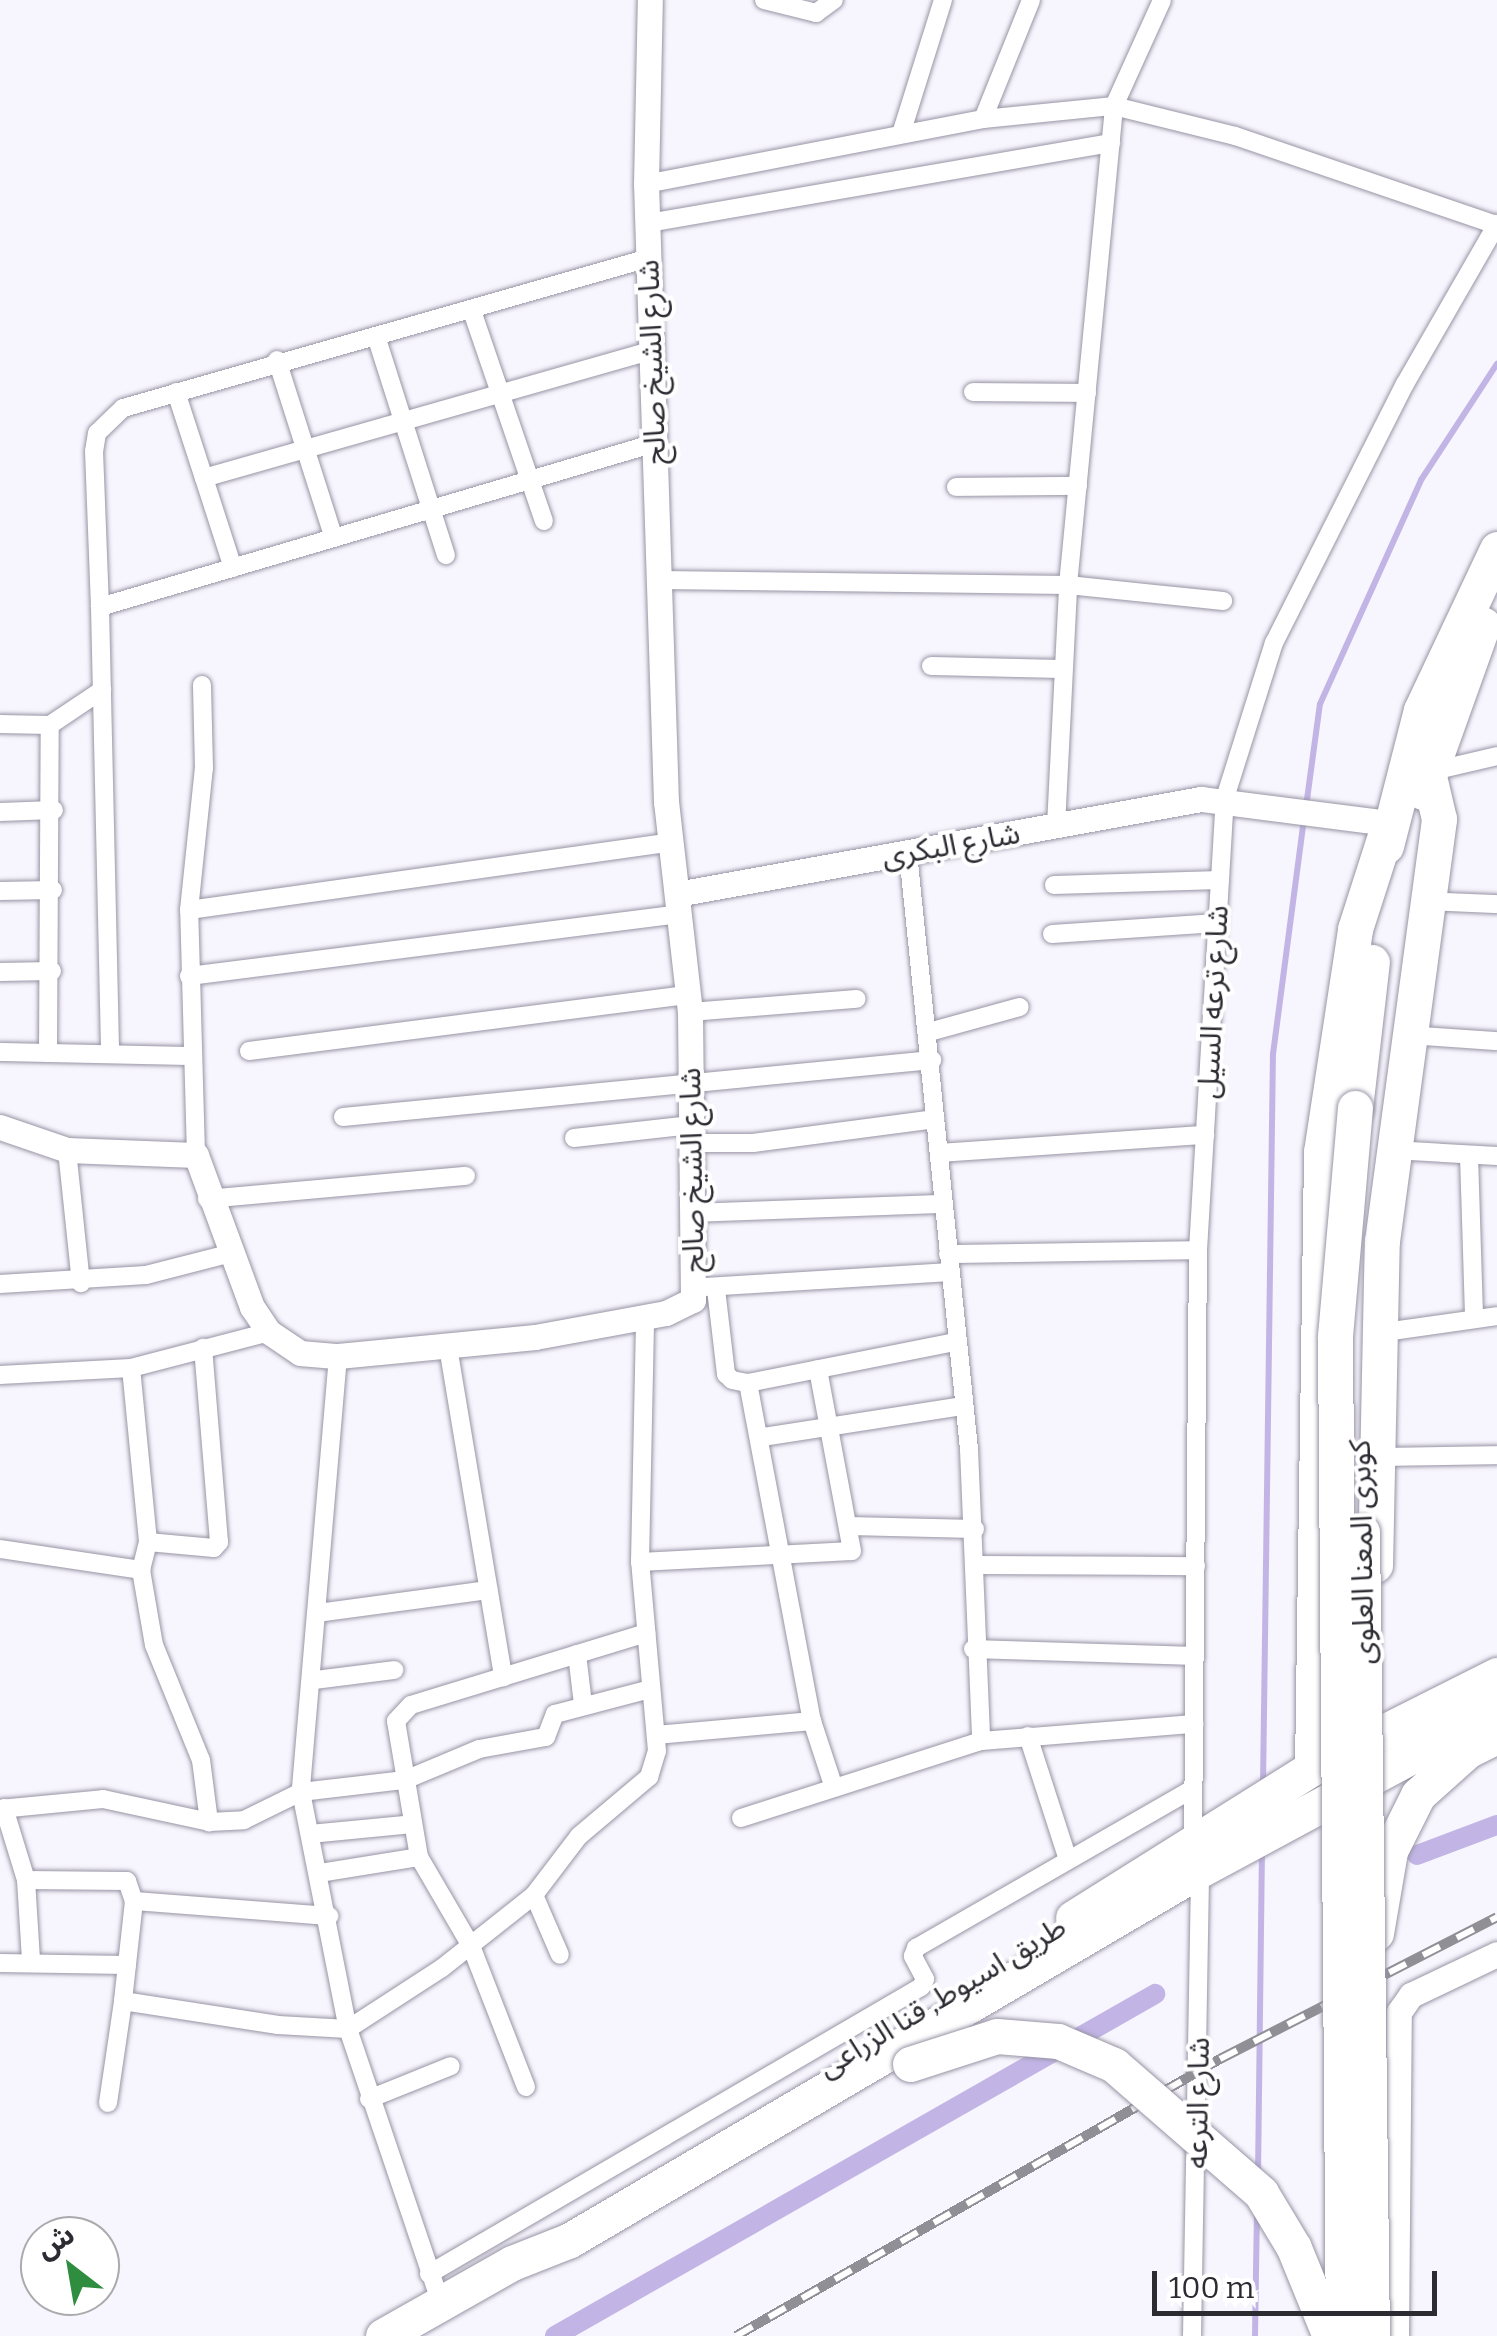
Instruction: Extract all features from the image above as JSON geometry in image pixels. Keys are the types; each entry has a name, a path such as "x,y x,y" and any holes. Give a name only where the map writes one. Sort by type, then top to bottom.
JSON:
{"highway":[{"path":"1312,1768 1321,1152 1356,929 1421,710 1497,549"},
{"name":"كوبرى المعنا العلوى","path":"1372,2336 1371,1963 1357,1314 1364,1110 1402,892 1428,772 1497,596"},
{"path":"1377,1771 1374,1457 1378,1333 1393,1150 1440,802 1428,772"},
{"name":"كوبرى المعنا العلوى","path":"1343,2336 1335,1336 1364,1110 1389,823"},
{"name":"طريق اسيوط, قنا الزراعى","path":"383,2336 435,2289 570,2240 1196,1856 1312,1768 1376,1732 1497,1675"},
{"name":"طريق اسيوط, قنا الزراعى","path":"1196,1856 1318,1804 1497,1710"},
{"path":"1371,1963 1390,1851 1402,1822 1440,1771 1497,1736"},
{"path":"512,2263 584,2254 910,2064 997,2036 1058,2041 1114,2065 1260,2193 1294,2248 1330,2336"}],"street":[{"name":"شارع الشيخ صالح","path":"269,1332 300,1353 338,1356 448,1347 645,1317 690,1304 705,1287 693,1213 689,1004 671,842 646,184 650,0"},
{"path":"764,0 816,13 834,0"},
{"path":"901,134 944,0"},
{"path":"983,119 1031,0"},
{"path":"1056,826 1068,585 1114,106 1162,0"},
{"path":"646,184 983,119 1114,106 1235,136 1497,224"},
{"path":"648,224 1111,144"},
{"name":"شارع ترعه السيل","path":"1196,1856 1198,1250 1225,798 1274,644 1405,384 1497,224"},
{"path":"110,1054 97,433 122,408 277,360 472,311 649,258"},
{"path":"472,311 544,521"},
{"path":"376,336 446,555"},
{"path":"204,478 652,350"},
{"path":"277,360 334,536"},
{"path":"176,392 234,568"},
{"path":"973,392 1087,393"},
{"path":"100,607 655,443"},
{"path":"956,487 1078,486"},
{"path":"660,580 1068,585 1223,602"},
{"path":"931,666 1062,669"},
{"path":"0,1375 131,1368 269,1332 228,1254 207,1199 196,1155 189,976 190,910 204,768 202,684"},
{"path":"0,724 50,724 102,690"},
{"path":"48,1053 54,810 50,724"},
{"path":"1428,772 1497,756"},
{"name":"شارع البكرى","path":"678,904 908,852 1225,798 1389,823"},
{"path":"0,812 54,810"},
{"path":"190,910 671,842"},
{"path":"908,852 932,1060 954,1342 975,1529 973,1650 981,1741"},
{"path":"1054,885 1220,880"},
{"path":"0,891 53,890"},
{"path":"1424,901 1497,904"},
{"path":"189,976 678,904"},
{"path":"1052,934 1217,923"},
{"path":"0,972 52,972"},
{"path":"249,1051 689,1004 856,1000"},
{"path":"929,1032 1020,1007"},
{"path":"1408,1035 1497,1041"},
{"path":"0,1052 191,1056"},
{"path":"343,1117 932,1060"},
{"path":"574,1138 692,1134 753,1143 935,1119"},
{"path":"0,1127 67,1150 196,1155"},
{"path":"939,1153 1205,1135"},
{"path":"67,1150 81,1283"},
{"path":"1393,1150 1497,1156"},
{"path":"1469,1156 1474,1316"},
{"path":"207,1199 466,1176"},
{"path":"693,1213 944,1204"},
{"path":"954,1342 748,1382 726,1374 705,1287 949,1263 1198,1250"},
{"path":"0,1284 81,1283 228,1254"},
{"path":"1378,1333 1474,1316 1497,1316"},
{"path":"123,2001 278,2026 348,2028 471,1946 534,1895 579,1836 648,1777 657,1764 640,1562 645,1317"},
{"path":"448,1347 503,1677"},
{"path":"148,1542 214,1548 219,1542 203,1348"},
{"path":"338,1356 315,1680 301,1792 329,1916 348,2028 435,2289 920,1988 925,1978 916,1948 1194,1789"},
{"path":"131,1368 148,1542 141,1570 154,1646 201,1760 209,1822"},
{"path":"640,1562 852,1551 818,1369"},
{"path":"748,1382 763,1437 812,1721 833,1785"},
{"path":"763,1437 963,1406"},
{"path":"1374,1457 1497,1455"},
{"path":"849,1526 975,1529"},
{"path":"0,1549 141,1570"},
{"path":"976,1565 1196,1566"},
{"path":"318,1613 488,1590"},
{"path":"526,2087 471,1946 420,1858 405,1780 400,1712 646,1633"},
{"path":"973,1650 1194,1656"},
{"path":"577,1654 583,1704"},
{"path":"315,1680 394,1670"},
{"path":"31,1959 26,1880 2,1809 103,1799 209,1822 244,1820 301,1792 405,1780 479,1749 546,1737 555,1714 650,1689"},
{"path":"656,1734 812,1721"},
{"path":"742,1818 833,1785 981,1741 1194,1724"},
{"path":"1028,1736 1068,1860"},
{"path":"310,1834 413,1824"},
{"name":"شارع الترعه","path":"1192,2336 1196,1856"},
{"path":"320,1873 420,1858"},
{"path":"26,1880 118,1877 127,1881 134,1901 108,2102"},
{"path":"534,1895 560,1955"},
{"path":"134,1901 329,1916"},
{"path":"1396,2336 1399,2012 1411,1995 1497,1954"},
{"path":"0,1963 31,1959 127,1964"},
{"path":"369,2098 451,2066"}],"waterway":[{"path":"1306,807 1320,704 1421,480 1497,364"},
{"path":"1263,1785 1273,1054 1304,819"},
{"path":"1417,1855 1497,1825"},
{"path":"1258,2175 1262,1852"},
{"path":"555,2336 1155,1994"},
{"path":"1255,2336 1257,2212"}],"railway":[{"path":"736,2336 1220,2059 1497,1917"}]}
